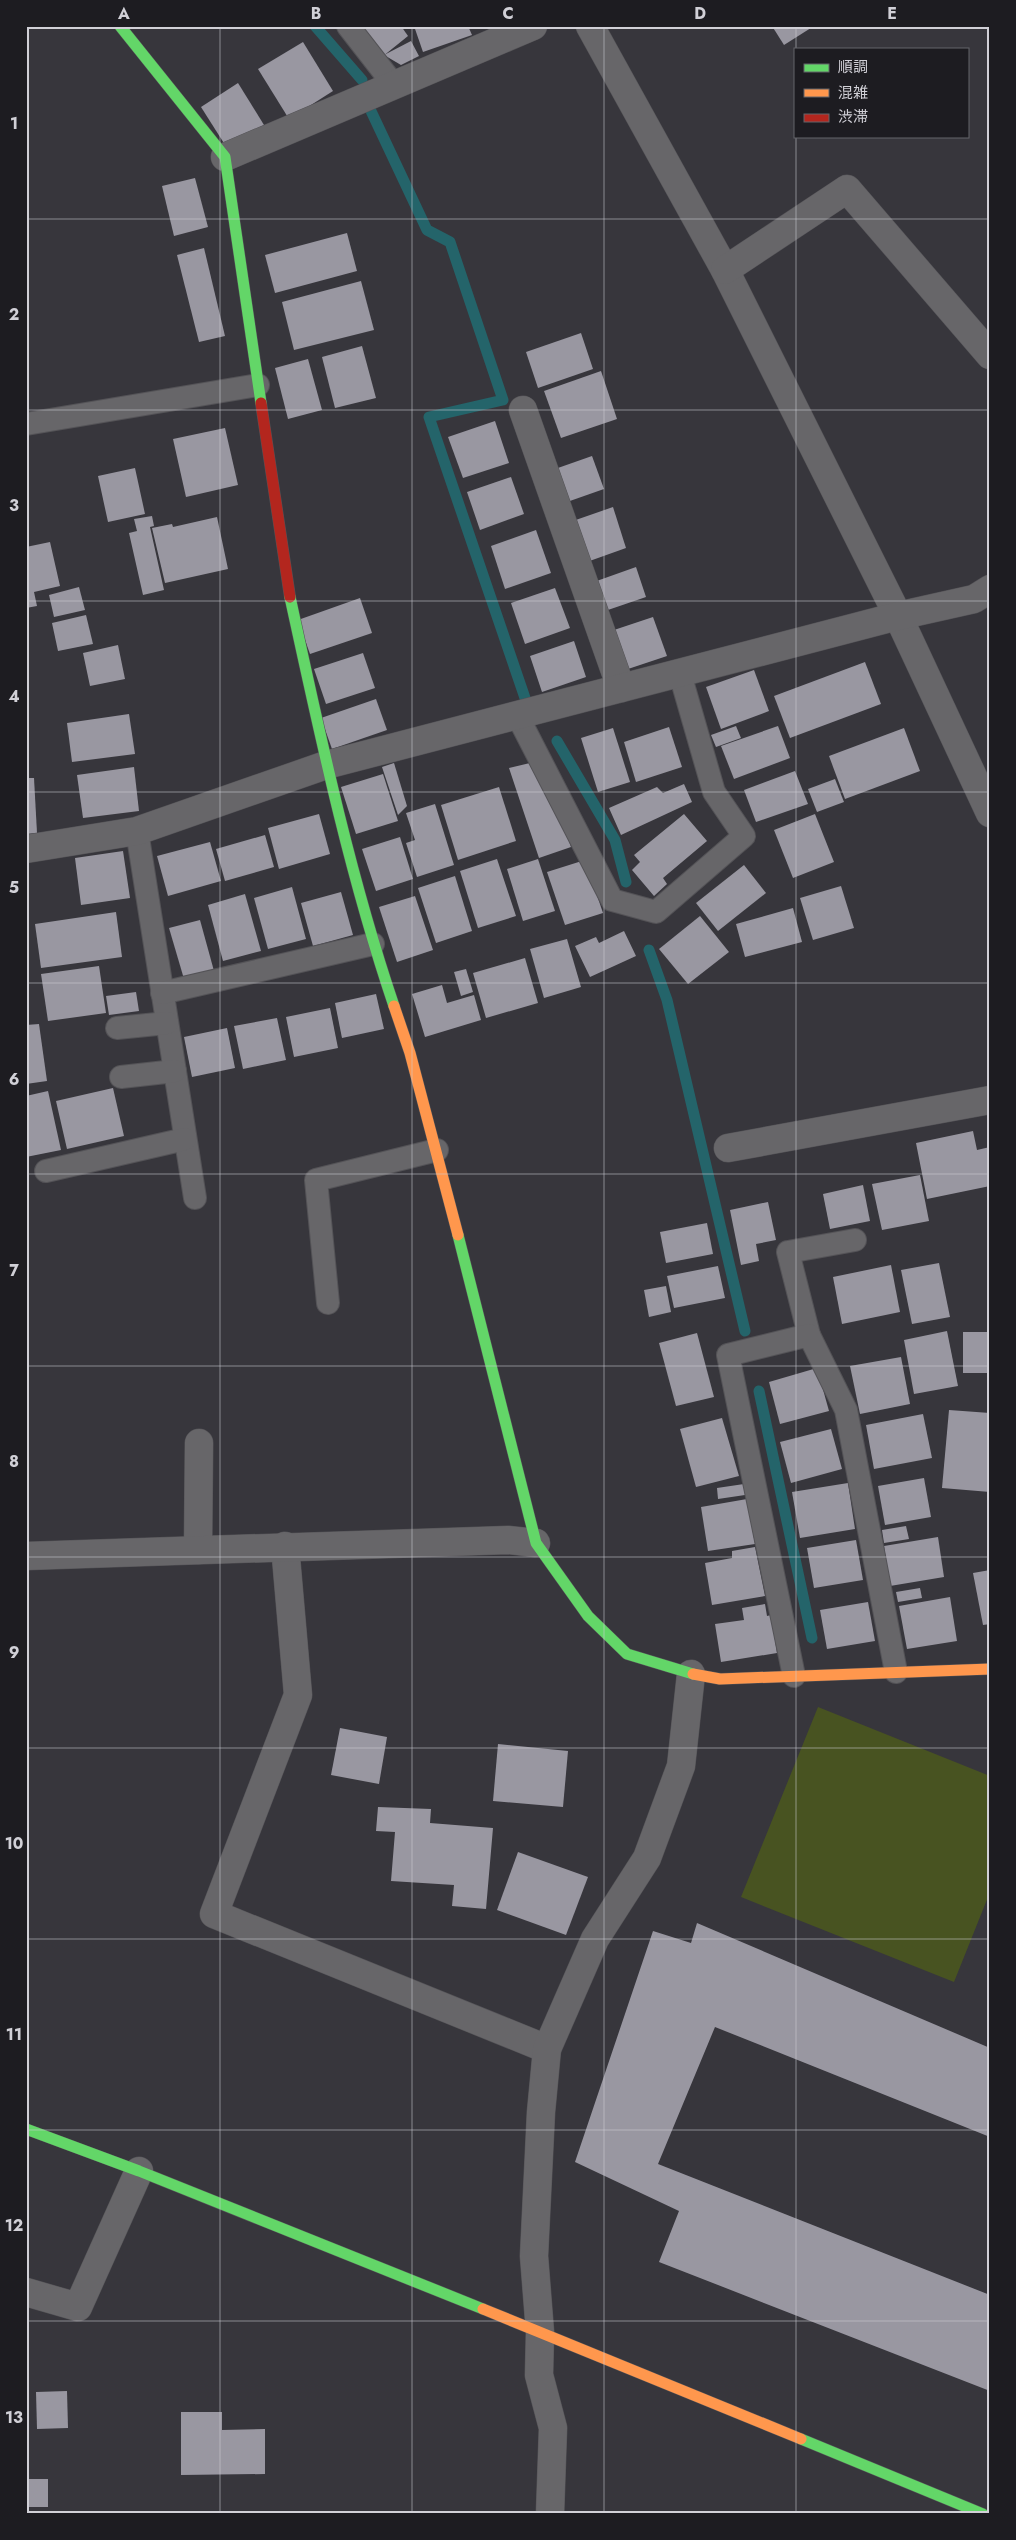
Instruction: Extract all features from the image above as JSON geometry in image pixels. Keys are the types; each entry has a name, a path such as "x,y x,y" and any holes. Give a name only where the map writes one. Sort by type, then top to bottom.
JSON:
{"street":[{"path":"120,26 225,157 286,576 326,765 374,944 410,1053 437,1150 536,1543 588,1616 627,1654 691,1674 720,1679 990,1669"},
{"path":"225,157 533,26"},
{"path":"590,26 725,270 898,616 990,814"},
{"path":"725,270 847,189 990,355"},
{"path":"523,410 622,688"},
{"path":"26,849 137,831 326,765 898,616 974,599 990,589"},
{"path":"728,1148 990,1100"},
{"path":"198,1550 199,1443"},
{"path":"28,1553 198,1550 508,1540 536,1543"},
{"path":"285,1546 298,1695 214,1914 547,2049"},
{"path":"550,2514 553,2428 539,2375 540,2332 534,2256 541,2112 547,2049 595,1939 647,1858 681,1766 691,1674"},
{"path":"26,2129 139,2171 540,2332 983,2514"},
{"path":"26,2292 78,2308 139,2171"}],"lane":[{"path":"348,26 394,85"},
{"path":"26,424 258,385"},
{"path":"516,715 612,900 656,912 744,836 714,792 680,674"},
{"path":"137,831 195,1198"},
{"path":"162,993 374,944"},
{"path":"116,1028 167,1023"},
{"path":"121,1076 175,1071"},
{"path":"46,1171 186,1139"},
{"path":"328,1303 316,1180 437,1150"},
{"path":"855,1240 788,1252 809,1335 846,1410 896,1672"},
{"path":"794,1676 728,1356 809,1335"}],"green space":[{"path":"818,1707 990,1776 990,1892 954,1982 741,1897"}],"building":[{"path":"358,26 401,26 408,36 382,57"},
{"path":"414,26 468,26 472,35 423,52"},
{"path":"772,26 814,26 784,45"},
{"path":"411,41 419,56 401,65 384,55"},
{"path":"303,42 333,91 289,119 258,69"},
{"path":"238,83 264,125 227,148 201,107"},
{"path":"195,178 208,227 174,236 162,186"},
{"path":"347,233 357,271 275,293 265,255"},
{"path":"204,248 225,336 199,342 177,255"},
{"path":"361,281 374,330 294,350 282,302"},
{"path":"581,333 593,369 538,388 526,352"},
{"path":"362,346 376,398 335,408 322,357"},
{"path":"308,359 322,410 288,419 275,368"},
{"path":"601,371 617,419 561,438 544,391"},
{"path":"495,421 509,463 463,478 448,437"},
{"path":"225,428 238,485 186,497 173,439"},
{"path":"592,456 604,489 567,502 555,469"},
{"path":"135,468 145,514 108,522 98,476"},
{"path":"511,477 524,514 480,530 467,492"},
{"path":"613,507 626,548 584,563 570,522"},
{"path":"152,516 154,526 150,527 164,590 143,595 129,533 137,531 134,519"},
{"path":"217,517 228,569 165,583 152,528 172,524 173,527"},
{"path":"536,530 551,573 505,589 491,546"},
{"path":"50,542 60,586 34,592 37,606 26,608 26,547"},
{"path":"636,567 646,597 602,612 591,583"},
{"path":"79,587 85,610 54,617 49,595"},
{"path":"555,588 570,628 525,644 511,603"},
{"path":"360,598 372,633 310,654 298,620"},
{"path":"86,615 93,644 58,651 52,623"},
{"path":"653,617 667,656 622,671 608,632"},
{"path":"574,641 586,677 542,692 530,656"},
{"path":"118,645 125,679 90,686 83,653"},
{"path":"363,653 375,688 326,704 314,669"},
{"path":"865,662 881,704 790,738 774,696"},
{"path":"754,670 769,711 721,729 706,687"},
{"path":"376,699 387,730 332,749 321,718"},
{"path":"129,714 135,754 72,762 67,723"},
{"path":"736,726 741,738 716,747 711,735"},
{"path":"778,726 790,758 734,779 721,746"},
{"path":"669,727 682,767 636,782 624,742"},
{"path":"613,728 630,782 598,792 581,738"},
{"path":"904,728 920,771 845,799 829,756"},
{"path":"394,763 407,806 398,815 382,767"},
{"path":"530,763 556,802 571,847 539,858 509,768"},
{"path":"134,767 139,811 83,818 77,775"},
{"path":"795,771 808,804 756,822 744,790"},
{"path":"383,774 398,821 356,834 341,787"},
{"path":"26,778 34,778 37,833 26,834"},
{"path":"835,779 844,802 817,812 808,789"},
{"path":"684,784 692,802 621,835 609,808 657,787 663,793"},
{"path":"499,787 516,841 458,860 441,805"},
{"path":"435,804 454,865 417,877 406,843 415,840 406,813"},
{"path":"319,814 330,854 279,869 268,828"},
{"path":"684,814 707,841 663,878 667,884 654,896 632,870 640,862 634,855"},
{"path":"815,814 834,862 793,878 774,830"},
{"path":"265,835 274,867 225,881 216,849"},
{"path":"400,837 413,879 376,891 362,849"},
{"path":"210,842 221,881 168,896 157,856"},
{"path":"123,851 130,898 81,905 75,858"},
{"path":"497,859 516,916 478,928 460,871"},
{"path":"538,859 555,911 523,921 507,869"},
{"path":"585,860 603,913 565,925 547,872"},
{"path":"744,865 766,893 718,931 696,903"},
{"path":"455,876 472,931 436,943 418,888"},
{"path":"841,886 854,928 813,940 800,898"},
{"path":"292,887 306,939 268,949 254,898"},
{"path":"341,892 353,935 313,946 301,903"},
{"path":"245,894 261,951 223,961 208,905"},
{"path":"415,896 433,950 397,962 379,907"},
{"path":"793,908 802,942 745,957 736,924"},
{"path":"116,912 122,957 41,968 35,924"},
{"path":"700,916 729,952 688,984 659,949"},
{"path":"200,920 214,971 184,979 169,928"},
{"path":"624,931 636,956 590,977 575,946 596,937 599,943"},
{"path":"567,939 581,987 544,998 530,949"},
{"path":"525,958 538,1003 486,1018 473,973"},
{"path":"99,966 106,1013 48,1021 41,974"},
{"path":"466,969 473,992 461,996 454,972"},
{"path":"442,985 447,1003 474,995 481,1020 425,1037 412,994"},
{"path":"136,992 139,1011 109,1015 106,996"},
{"path":"376,994 384,1029 342,1038 335,1003"},
{"path":"330,1008 338,1048 294,1057 286,1017"},
{"path":"277,1018 286,1060 243,1069 234,1026"},
{"path":"39,1024 47,1081 26,1084 26,1025"},
{"path":"227,1028 235,1068 192,1077 184,1037"},
{"path":"113,1088 124,1136 67,1149 56,1101"},
{"path":"48,1091 61,1150 26,1157 26,1096"},
{"path":"973,1131 977,1150 990,1147 990,1186 927,1199 916,1143"},
{"path":"920,1175 929,1221 882,1230 872,1184"},
{"path":"863,1185 870,1221 830,1229 823,1194"},
{"path":"768,1202 776,1240 756,1244 759,1261 741,1265 730,1210"},
{"path":"707,1223 713,1254 666,1263 660,1232"},
{"path":"939,1263 950,1317 912,1324 901,1270"},
{"path":"891,1265 900,1312 842,1324 833,1277"},
{"path":"718,1266 725,1298 674,1308 667,1276"},
{"path":"666,1286 671,1312 649,1317 644,1290"},
{"path":"947,1331 958,1386 914,1394 904,1340"},
{"path":"963,1332 990,1332 990,1373 963,1373"},
{"path":"697,1333 714,1397 676,1406 659,1343"},
{"path":"901,1357 910,1404 860,1414 850,1366"},
{"path":"817,1368 829,1411 780,1424 769,1382"},
{"path":"949,1410 990,1413 990,1492 942,1488"},
{"path":"923,1414 932,1458 874,1469 866,1425"},
{"path":"722,1418 739,1476 696,1487 680,1429"},
{"path":"831,1429 842,1469 791,1483 780,1442"},
{"path":"924,1478 931,1517 885,1525 878,1486"},
{"path":"848,1483 855,1529 800,1538 792,1492"},
{"path":"744,1484 745,1495 718,1499 717,1488"},
{"path":"747,1499 755,1544 708,1551 701,1507"},
{"path":"906,1526 909,1539 884,1543 882,1530"},
{"path":"938,1537 944,1577 890,1586 884,1546"},
{"path":"856,1540 863,1580 814,1588 807,1548"},
{"path":"755,1547 765,1596 712,1605 705,1563 732,1558 732,1551"},
{"path":"990,1570 990,1624 983,1625 973,1573"},
{"path":"920,1588 922,1598 898,1602 896,1592"},
{"path":"950,1597 957,1641 907,1649 899,1606"},
{"path":"868,1602 875,1641 827,1649 820,1610"},
{"path":"765,1604 767,1616 771,1615 777,1653 721,1662 715,1624 744,1620 742,1608"},
{"path":"340,1728 387,1737 379,1784 331,1775"},
{"path":"498,1744 568,1751 563,1807 493,1801"},
{"path":"378,1807 431,1809 430,1823 493,1828 486,1909 452,1906 454,1885 391,1881 395,1832 376,1831"},
{"path":"518,1852 588,1877 566,1935 497,1910"},
{"path":"697,1923 990,2048 990,2137 715,2027 658,2164 990,2295 990,2391 659,2262 679,2211 575,2162 653,1931 691,1943"},
{"path":"67,2391 68,2428 37,2429 36,2392"},
{"path":"181,2412 222,2412 222,2430 265,2429 265,2474 181,2475"},
{"path":"26,2479 48,2479 48,2507 26,2507"}],"waterway":[{"path":"315,26 362,80"},
{"path":"371,111 427,230 450,242 503,400 429,417 525,698"},
{"path":"557,741 615,840 626,882"},
{"path":"649,950 667,1000 745,1331"},
{"path":"759,1391 812,1638"}],"traffic: fast":[{"path":"120,26 225,157 261,403"},
{"path":"290,597 349,855 394,1006"},
{"path":"458,1235 536,1543 588,1616 627,1654 693,1674"},
{"path":"26,2129 139,2171 483,2309"},
{"path":"801,2439 983,2514"}],"traffic: slow":[{"path":"394,1006 410,1053 458,1235"},
{"path":"693,1674 720,1679 990,1669"},
{"path":"483,2309 801,2439"}],"traffic: jam":[{"path":"261,403 290,597"}]}
